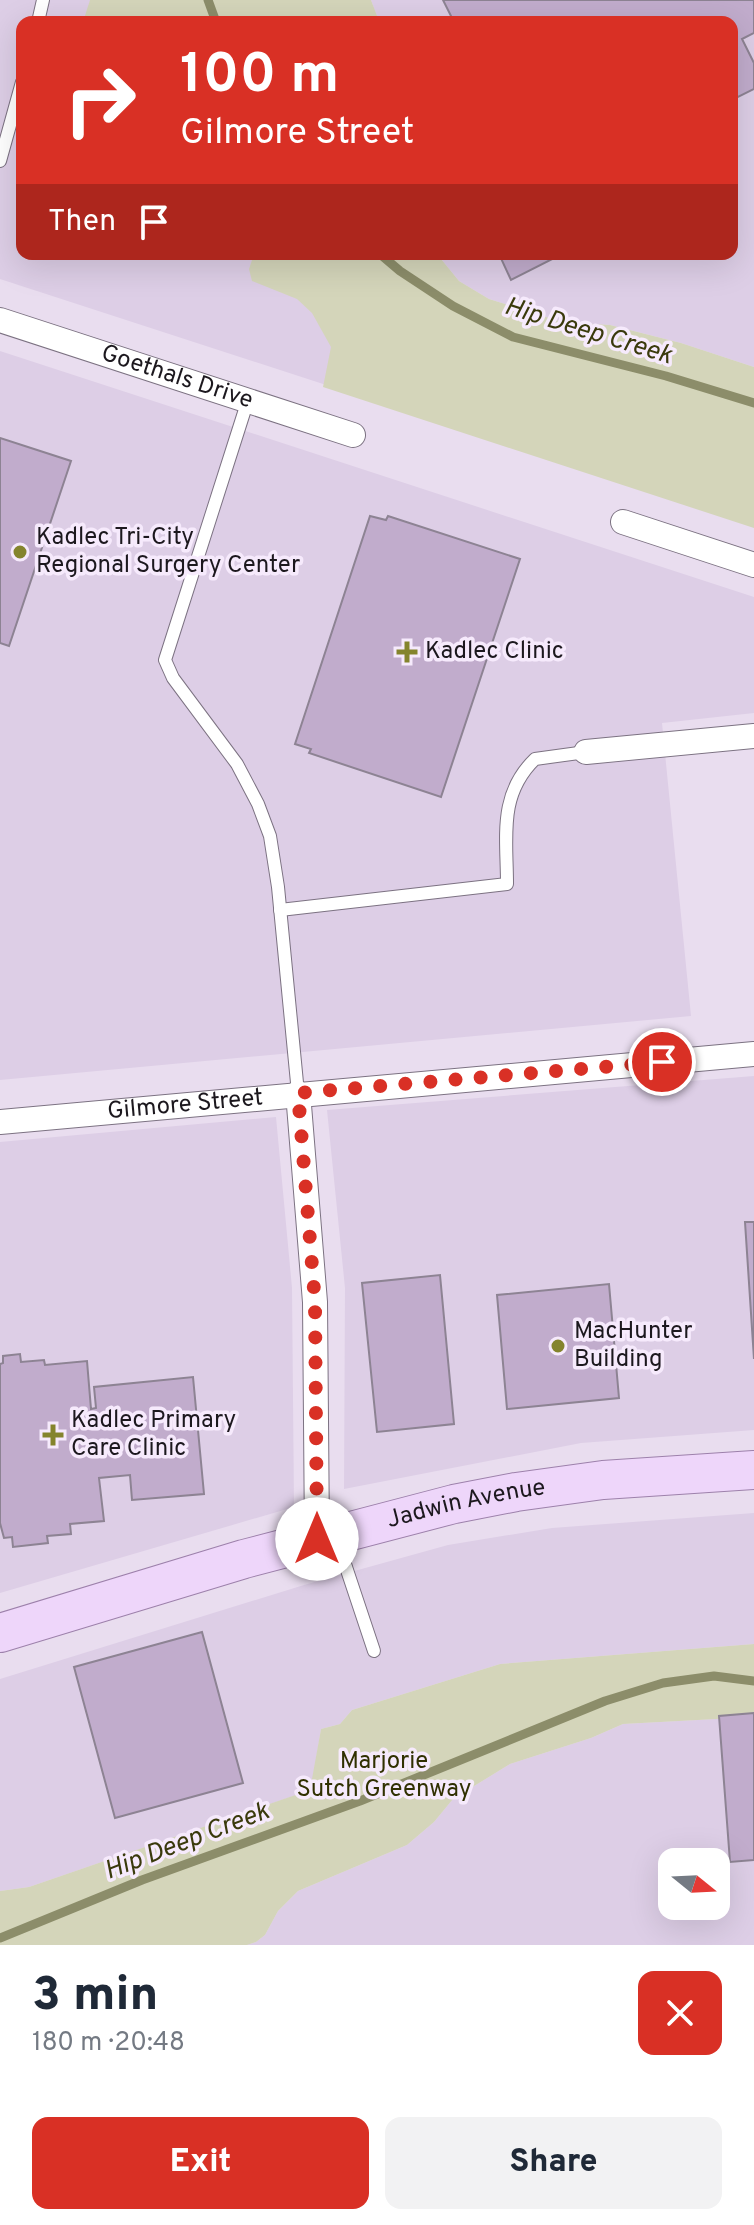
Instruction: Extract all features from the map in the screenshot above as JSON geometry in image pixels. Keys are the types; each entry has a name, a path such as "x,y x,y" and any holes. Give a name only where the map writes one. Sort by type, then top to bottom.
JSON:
{"main road":[{"name":"Jadwin Avenue","path":"0,1633 326,1537 516,1492 603,1480 754,1470"}],"street":[{"name":"Goethals Drive","path":"0,320 353,435"},
{"path":"623,522 754,565"},
{"path":"586,752 754,736"},
{"name":"Gilmore Street","path":"0,1122 754,1054"},
{"path":"298,1093 315,1302 326,1537"}],"lane":[{"path":"0,161 16,104"},
{"path":"248,400 165,660 173,678 230,752 258,804 272,845 298,1093"},
{"path":"280,910 507,884 507,808 515,784 535,759 586,752"},
{"path":"326,1537 374,1651"}],"shaded area":[{"path":"0,0 179,0 183,16 16,16 16,260 346,260 360,396 0,279"},
{"path":"371,0 754,0 754,367 681,343 610,325 562,322 489,299 459,281 442,260 738,260 738,16 377,16"},
{"path":"0,351 754,597 754,713 662,723 691,1016 0,1080"},
{"path":"754,1076 754,1430 581,1443 344,1489 345,1288 327,1110"},
{"path":"276,1117 292,1288 294,1507 0,1593 0,1142"},
{"path":"754,1513 754,1644 500,1664 352,1710 340,1724 321,1729 311,1790 29,1887 0,1891 0,1679 304,1585 448,1545 552,1528"},
{"path":"754,1717 754,1945 247,1945 265,1935 278,1911 298,1891 407,1845 434,1822 453,1799 510,1764 591,1738 623,1724"}],"green space":[{"path":"90,0 371,0 377,16 85,16"},
{"path":"252,260 442,260 459,281 489,299 562,322 610,325 681,343 754,367 754,528 323,387 331,347 312,313 297,299 252,281 249,269"},
{"name":"Marjorie Sutch Greenway","path":"754,1644 754,1717 623,1724 591,1738 510,1764 453,1799 434,1822 407,1845 298,1891 278,1911 265,1935 256,1942 247,1945 0,1945 0,1891 29,1887 310,1790 321,1729 340,1724 352,1710 500,1664"}],"building":[{"path":"443,0 754,0 754,33 742,39 754,63 754,89 738,97 738,16 451,16"},
{"path":"502,260 550,260 511,280"},
{"name":"Kadlec Tri-City Regional Surgery Center","path":"0,438 71,461 9,646 0,643"},
{"name":"Kadlec Clinic","path":"370,516 386,520 388,516 520,559 441,797 309,753 311,749 295,744"},
{"path":"745,1222 754,1222 754,1359"},
{"path":"440,1275 454,1424 377,1432 362,1283"},
{"name":"MacHunter Building","path":"609,1284 619,1398 507,1409 497,1295"},
{"path":"20,1354 21,1362 44,1360 45,1365 87,1361 91,1409 96,1408 94,1387 193,1377 204,1494 132,1500 130,1475 99,1478 104,1521 70,1524 71,1534 47,1536 48,1543 13,1547 12,1537 4,1538 0,1523 0,1364 3,1363 3,1356"},
{"path":"202,1632 243,1783 115,1818 74,1667"},
{"path":"754,1713 754,1860 730,1862 719,1716"}],"waterway":[{"name":"Hip Deep Creek","path":"208,0 214,16"},
{"name":"Hip Deep Creek","path":"387,260 453,306 513,337 666,376 754,403"},
{"name":"Hip Deep Creek","path":"0,1938 142,1880 360,1801 605,1701 663,1683 714,1676 754,1681"}],"place":[{"name":"Kadlec Tri-City Regional Surgery Center","path":"20,552"},
{"name":"Kadlec Clinic","path":"407,652"},
{"name":"MacHunter Building","path":"558,1346"},
{"name":"Kadlec Primary Care Clinic","path":"53,1435"}],"route":[{"path":"317,1539 315,1302 298,1093 662,1062"}]}
